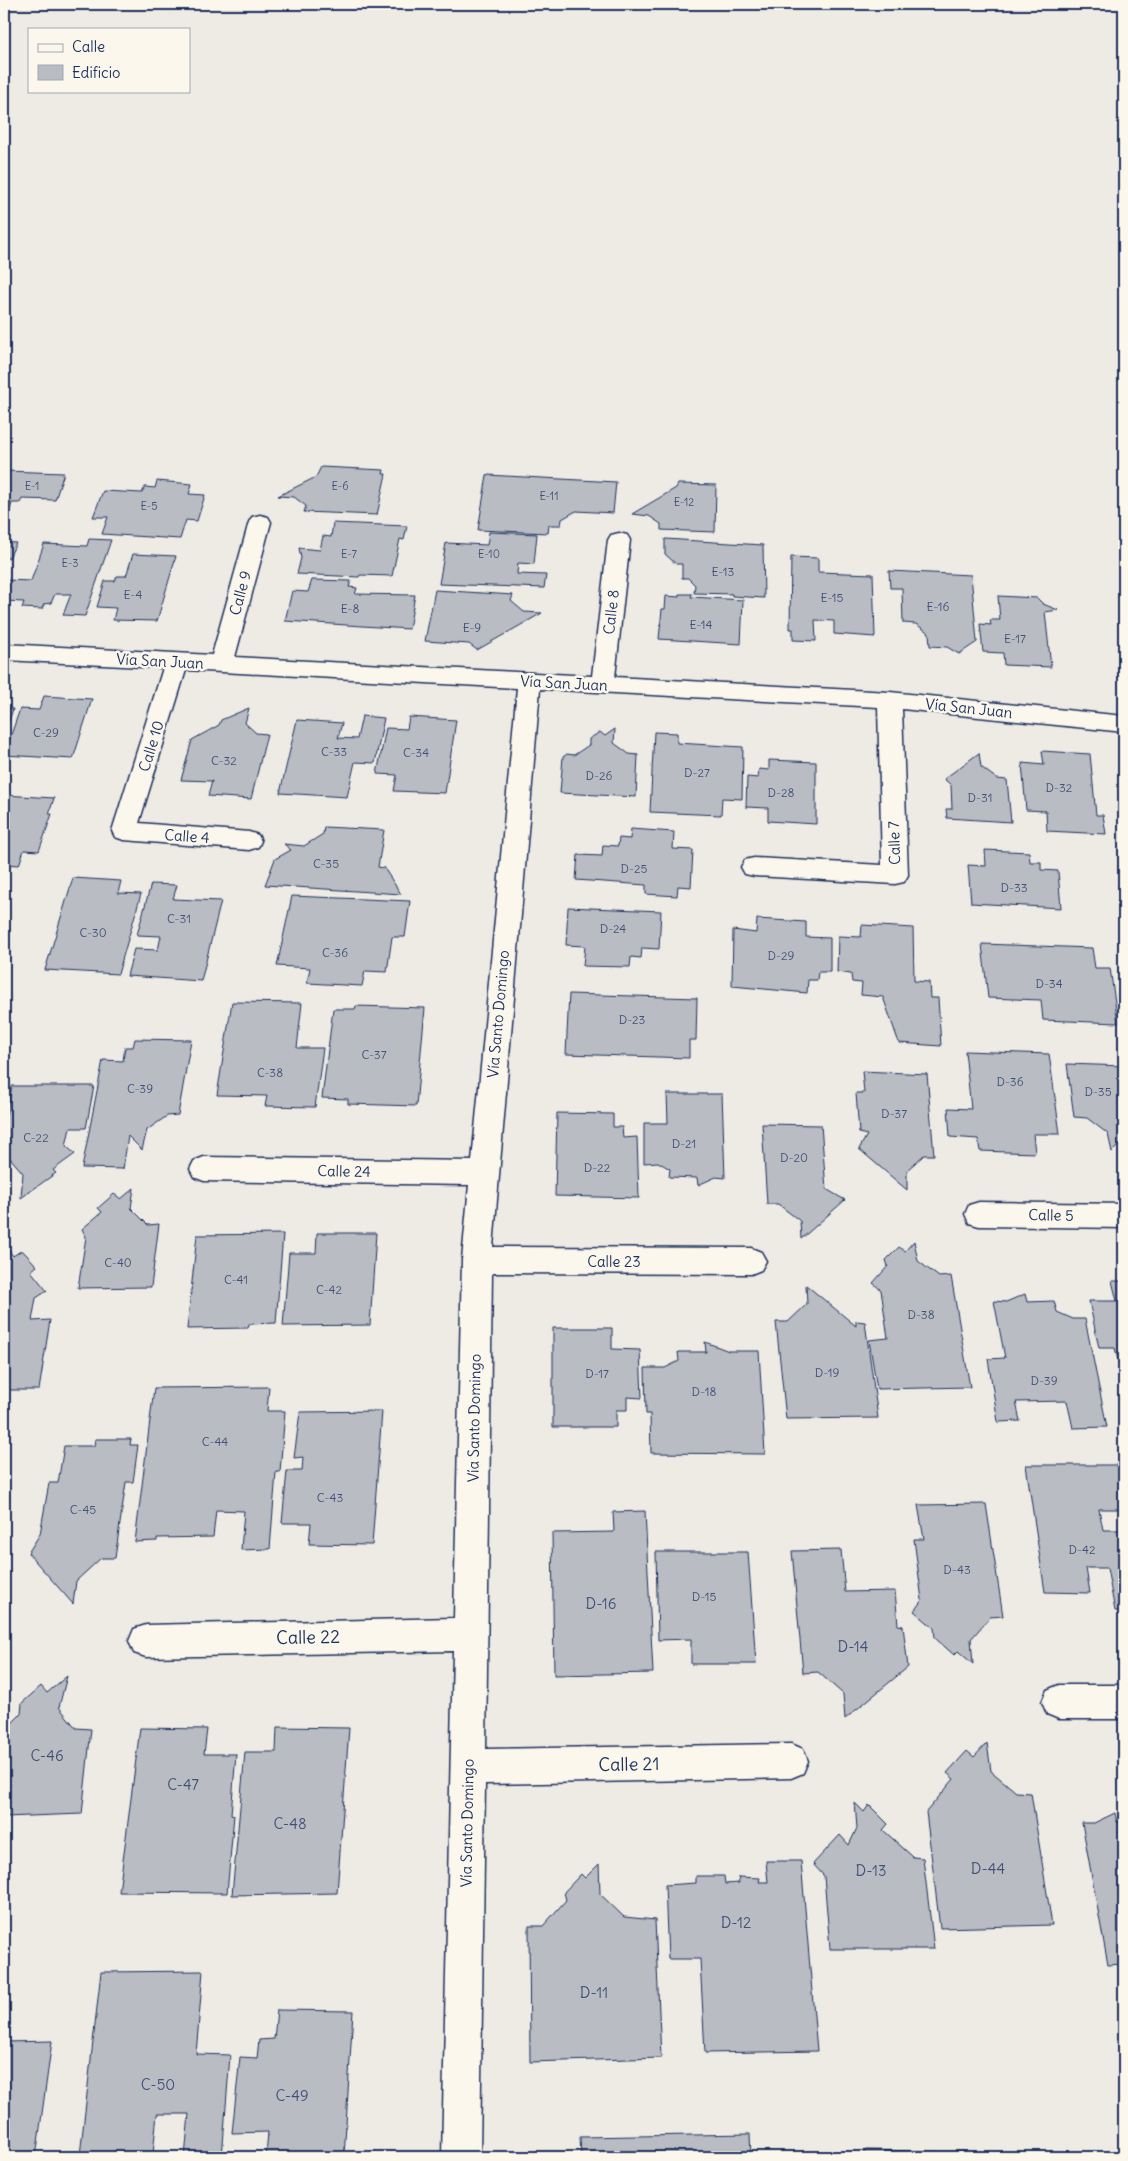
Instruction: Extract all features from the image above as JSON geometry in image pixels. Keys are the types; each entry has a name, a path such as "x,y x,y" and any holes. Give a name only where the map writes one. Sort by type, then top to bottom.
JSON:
{"street":[{"name":"Calle 9","path":"220,664 260,522"},
{"name":"Calle 8","path":"603,685 619,540"},
{"name":"Vía San Juan","path":"4,652 890,700 1124,724"},
{"name":"Calle 10","path":"124,831 177,662"},
{"name":"Vía Santo Domingo","path":"461,2157 477,1260 530,681"},
{"name":"Calle 7","path":"754,867 895,875 890,700"},
{"name":"Calle 4","path":"124,831 249,840"},
{"name":"Calle 24","path":"204,1169 484,1172"},
{"name":"Calle 5","path":"979,1214 1124,1216"},
{"name":"Calle 23","path":"477,1260 751,1261"},
{"name":"Calle 22","path":"146,1641 470,1634"},
{"path":"1059,1702 1124,1702"},
{"name":"Calle 21","path":"468,1767 791,1761"}],"building":[{"path":"321,467 384,470 383,474 386,474 377,515 304,512 306,506 294,497 278,496 316,477"},
{"path":"4,471 64,473 55,500 22,499 20,503 12,503 10,510 4,510"},
{"path":"487,475 616,482 613,513 576,511 562,519 561,525 549,525 548,533 478,530"},
{"path":"157,481 192,484 189,494 205,495 197,521 186,520 180,539 102,534 108,517 93,517 103,491 142,493 145,487 155,488"},
{"path":"678,484 716,485 715,532 661,530 661,524 649,516 632,514 676,488"},
{"path":"333,523 407,526 404,540 400,539 392,576 360,575 359,577 297,574 301,558 299,548 320,550 323,536 331,537"},
{"path":"489,532 537,534 534,564 518,563 517,574 546,575 544,588 439,584 446,543 487,545"},
{"path":"89,539 111,540 85,616 63,615 71,594 55,594 51,603 44,604 42,609 22,608 24,602 4,601 6,580 31,581 44,544 87,546"},
{"path":"665,539 763,545 764,598 732,596 732,594 694,593 695,585 688,578 682,578 682,564 676,564 665,554"},
{"path":"4,542 16,543 9,558 4,558"},
{"path":"133,554 176,556 157,621 113,620 116,608 97,607 105,581 115,581 117,576 126,576"},
{"path":"791,557 818,558 818,572 873,574 875,637 834,634 834,621 815,620 816,641 793,640 793,629 790,629"},
{"path":"889,571 971,575 977,642 959,654 947,647 930,646 929,633 916,624 903,623 902,588 890,588"},
{"path":"312,580 351,581 349,587 357,588 355,594 415,595 409,629 285,621 292,591 308,592"},
{"path":"435,590 513,595 511,601 524,612 542,613 477,650 469,644 425,641"},
{"path":"679,594 692,594 691,597 743,600 741,644 659,639 662,609 665,609 666,596 679,597"},
{"path":"998,596 1037,598 1043,604 1058,610 1045,612 1051,667 1004,665 1003,653 983,652 980,624 991,625 990,620 1000,620"},
{"path":"44,696 92,699 73,759 4,755 20,709 39,710"},
{"path":"4,708 13,709 4,735"},
{"path":"249,708 245,723 256,733 267,734 251,799 208,796 212,781 181,780 192,740 219,725 221,720"},
{"path":"362,716 384,718 375,763 355,762 347,797 280,793 297,720 342,723 338,738 357,739"},
{"path":"409,717 456,720 445,793 394,791 397,775 377,774 386,728 407,729"},
{"path":"615,729 614,743 629,754 638,755 636,797 560,793 563,757 567,754 574,755 589,745 589,739 600,732 605,736"},
{"path":"654,732 677,733 677,743 743,747 742,799 722,798 721,815 650,812"},
{"path":"1042,751 1090,754 1096,815 1103,815 1106,834 1047,831 1046,811 1026,810 1022,763 1044,765"},
{"path":"979,753 981,767 997,779 1007,780 1011,822 947,818 946,809 952,809 951,785 944,779"},
{"path":"769,760 816,762 816,824 768,821 768,808 746,807 747,777 758,778 759,769 769,770"},
{"path":"4,795 54,798 49,814 52,814 39,851 24,850 19,865 4,864"},
{"path":"324,827 384,830 378,867 384,868 401,894 265,885 275,859 291,850 284,844 304,846 323,834"},
{"path":"631,829 674,832 673,849 693,850 691,887 678,886 677,896 646,894 646,885 576,880 578,855 602,856 603,845 618,846 619,838 630,839"},
{"path":"985,850 1029,852 1030,862 1041,862 1041,870 1058,871 1061,908 971,903 968,865 986,866"},
{"path":"73,878 121,881 118,893 141,894 118,974 45,970"},
{"path":"151,884 177,885 173,899 221,901 201,981 127,976 134,949 158,950 161,936 137,935"},
{"path":"292,896 410,901 405,937 392,937 387,972 365,971 362,986 307,983 310,968 277,966"},
{"path":"568,907 661,911 659,949 642,948 641,958 631,957 630,967 583,966 585,946 566,945"},
{"path":"757,919 806,922 806,937 830,938 830,972 818,972 817,980 808,980 807,993 732,986 733,930 756,933"},
{"path":"862,925 913,928 914,981 929,982 930,998 938,998 941,1046 899,1043 883,997 861,995 862,983 852,982 851,974 837,972 838,936 861,937"},
{"path":"982,944 1092,948 1095,968 1110,968 1118,1023 1043,1020 1041,1000 988,998"},
{"path":"569,994 697,998 696,1040 689,1040 689,1058 566,1054"},
{"path":"232,1002 302,1003 297,1048 323,1048 315,1107 265,1106 267,1096 217,1095"},
{"path":"356,1006 425,1008 416,1106 348,1104 348,1099 322,1098 333,1009 355,1009"},
{"path":"135,1039 191,1040 178,1115 167,1116 147,1130 142,1150 128,1136 123,1169 82,1168 103,1060 123,1061 125,1047 133,1047"},
{"path":"965,1051 1049,1054 1060,1134 1033,1134 1035,1153 980,1151 978,1139 950,1137 948,1108 971,1109"},
{"path":"1067,1064 1124,1066 1124,1140 1112,1152 1108,1134 1087,1118 1074,1117"},
{"path":"862,1071 927,1074 934,1155 924,1155 907,1170 907,1190 859,1149 867,1135 859,1133 856,1093 864,1093"},
{"path":"12,1086 94,1086 86,1128 70,1128 66,1146 75,1154 53,1170 56,1173 21,1198 23,1173 10,1158 4,1158 4,1125"},
{"path":"667,1094 722,1094 725,1178 716,1177 698,1185 697,1178 669,1177 670,1169 658,1162 644,1163 644,1123 668,1123"},
{"path":"557,1113 613,1114 613,1127 622,1127 623,1138 637,1137 639,1198 555,1196"},
{"path":"762,1124 821,1125 826,1189 845,1200 801,1239 800,1221 778,1204 767,1204"},
{"path":"134,1188 131,1208 148,1225 159,1224 151,1287 78,1288 86,1237 82,1229 102,1212 98,1208 114,1194 121,1199"},
{"path":"317,1233 376,1233 370,1325 283,1326 289,1253 316,1253"},
{"path":"283,1234 276,1323 249,1324 248,1328 187,1329 197,1235"},
{"path":"914,1241 918,1261 939,1277 951,1276 970,1387 877,1389 869,1340 888,1338 881,1290 873,1283 888,1266 886,1260 899,1247 905,1251"},
{"path":"8,1249 13,1256 22,1250 37,1266 31,1271 47,1291 36,1298 32,1321 50,1320 39,1390 4,1390 4,1269"},
{"path":"1112,1281 1124,1281 1124,1359 1118,1360 1115,1348 1099,1348 1089,1301 1117,1301"},
{"path":"806,1285 856,1326 856,1321 865,1322 878,1418 786,1419 776,1322 788,1322 807,1304"},
{"path":"1025,1294 1027,1302 1054,1301 1057,1312 1073,1319 1085,1319 1107,1427 1073,1428 1067,1401 1016,1402 1020,1421 998,1422 988,1359 1005,1358 994,1301 1006,1302"},
{"path":"553,1328 612,1328 612,1349 640,1350 642,1398 627,1397 627,1410 616,1410 616,1427 553,1427"},
{"path":"705,1342 729,1351 759,1351 765,1454 651,1453 650,1414 646,1414 645,1368 665,1368 679,1361 678,1352 706,1352"},
{"path":"269,1387 267,1411 285,1411 280,1472 276,1472 270,1549 241,1550 244,1511 216,1510 213,1537 157,1538 157,1541 135,1542 154,1388"},
{"path":"382,1411 372,1545 309,1544 311,1523 282,1523 287,1471 302,1471 303,1457 294,1458 300,1412"},
{"path":"95,1439 131,1439 130,1445 138,1445 133,1482 126,1482 115,1558 101,1558 76,1581 73,1604 28,1553 40,1534 49,1483 58,1483 64,1446 94,1446"},
{"path":"1026,1465 1119,1465 1124,1493 1124,1509 1099,1509 1103,1530 1124,1530 1124,1611 1115,1611 1107,1568 1086,1568 1090,1593 1045,1592"},
{"path":"986,1504 1003,1616 990,1617 971,1639 973,1664 958,1651 954,1655 935,1638 934,1628 914,1611 922,1600 914,1539 924,1539 918,1505"},
{"path":"645,1511 653,1673 554,1675 552,1533 614,1532 613,1512"},
{"path":"841,1550 845,1592 895,1591 898,1625 903,1626 908,1667 845,1719 843,1694 818,1672 803,1673 792,1551"},
{"path":"656,1552 748,1552 756,1664 691,1664 691,1639 658,1640"},
{"path":"67,1676 59,1707 76,1728 91,1729 82,1814 4,1817 6,1745 4,1742 4,1731 21,1714 22,1703 41,1686 47,1693"},
{"path":"277,1727 349,1728 337,1893 232,1895 245,1752 276,1752"},
{"path":"140,1728 207,1729 204,1754 236,1754 231,1814 234,1815 227,1893 119,1892"},
{"path":"987,1743 991,1771 1016,1792 1031,1793 1052,1925 940,1928 926,1812 954,1779 947,1773 967,1751 974,1757"},
{"path":"855,1803 864,1812 869,1805 888,1824 883,1830 913,1857 923,1858 934,1949 830,1949 824,1876 813,1864 840,1835 849,1845 857,1828"},
{"path":"1115,1813 1117,1822 1124,1821 1124,1964 1108,1965 1082,1823 1094,1823"},
{"path":"766,1861 801,1861 817,2051 705,2053 700,1959 668,1959 665,1885 696,1883 696,1876 724,1876 725,1884 739,1883 738,1877 760,1878 759,1882 768,1882"},
{"path":"599,1864 600,1894 624,1917 655,1920 661,2058 530,2062 529,1926 543,1926 566,1900 564,1892 581,1874 585,1878"},
{"path":"203,1971 196,2054 230,2055 222,2157 185,2157 189,2114 157,2114 153,2154 80,2155 101,1972"},
{"path":"277,2010 353,2011 344,2157 266,2157 268,2132 232,2133 240,2057 257,2058 259,2040 274,2039"},
{"path":"52,2041 36,2157 4,2157 4,2042"},
{"path":"750,2134 751,2157 581,2157 580,2137"},
{"path":"864,2150 967,2152 968,2157 864,2157"}]}
